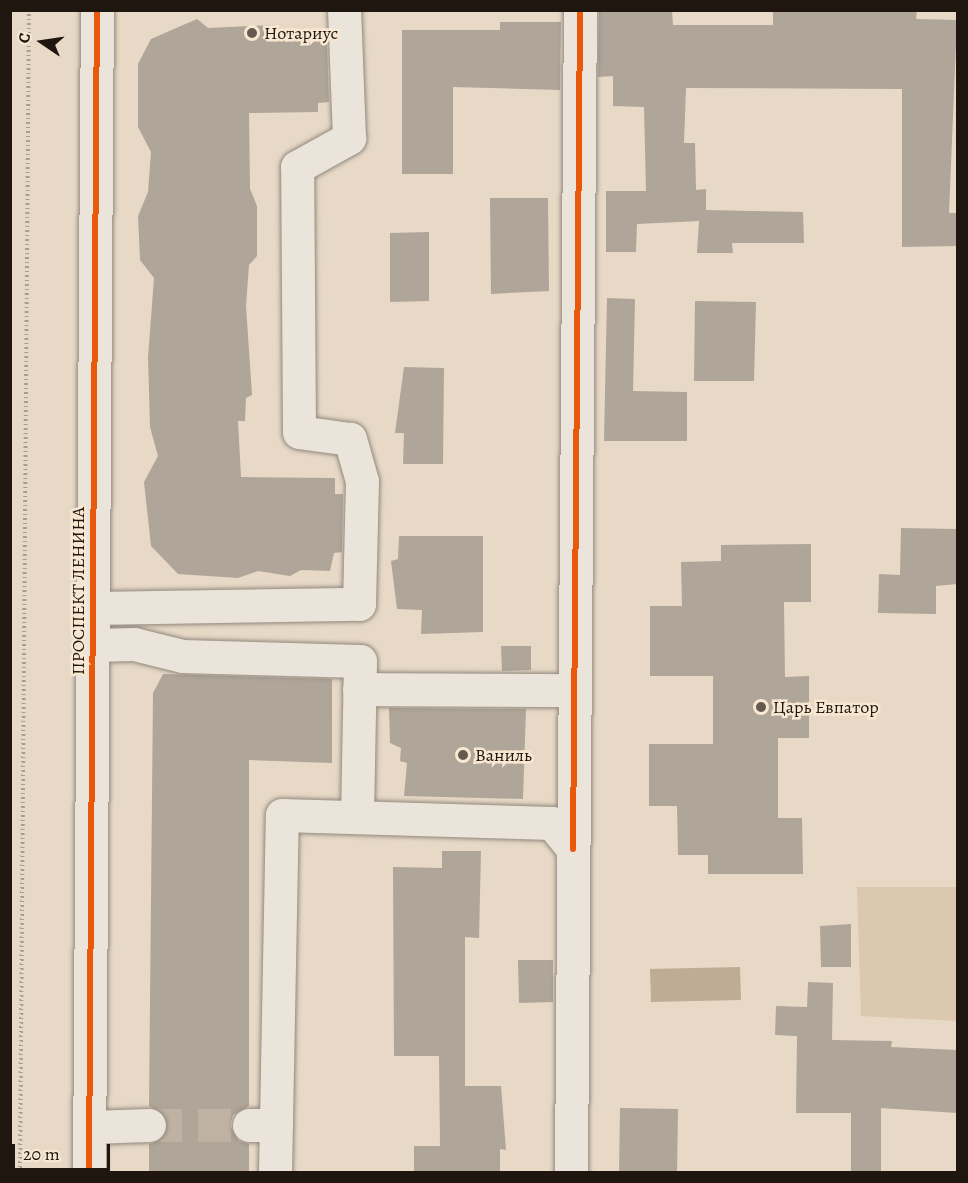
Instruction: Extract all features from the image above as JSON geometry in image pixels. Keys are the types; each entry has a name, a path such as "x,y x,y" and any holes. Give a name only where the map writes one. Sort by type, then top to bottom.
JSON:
{"street":[{"name":"ПРОСПЕКТ ЛЕНИНА","path":"89,1173 97,10"},
{"path":"93,608 359,604 362,481 350,439 299,432 297,167 349,138 344,10"},
{"path":"571,1173 573,849 571,690 580,10"},
{"path":"93,645 134,644 182,656 360,661 357,817"},
{"path":"359,689 571,690"},
{"path":"275,1173 263,1125 282,815 552,823 573,849"},
{"path":"90,1127 149,1125"}],"path":[{"path":"20,1173 29,10"}],"shaded area":[{"path":"857,887 957,887 957,1021 861,1016"},
{"path":"740,967 741,1000 651,1002 650,969"}],"building":[{"path":"599,10 672,10 673,25 773,25 773,10 917,10 916,19 957,20 949,213 957,213 957,246 902,247 902,89 686,88 684,143 695,143 696,190 706,189 706,210 803,212 804,243 732,243 733,253 697,253 699,221 637,224 636,252 606,252 606,191 646,191 644,107 613,106 613,76 598,77"},
{"path":"197,19 208,28 273,25 286,36 313,34 327,44 329,102 318,103 318,112 249,113 250,189 257,206 257,256 249,265 246,306 252,395 246,398 245,421 238,421 241,477 335,478 335,494 343,494 342,552 334,553 330,571 301,570 290,576 258,571 238,578 178,574 151,546 144,482 158,456 150,427 148,357 154,278 140,260 138,216 148,192 151,152 138,127 138,64 151,39"},
{"path":"500,22 561,22 560,90 453,87 453,174 402,174 402,30 500,30"},
{"path":"490,198 548,198 549,291 491,294"},
{"path":"429,232 429,301 390,302 390,233"},
{"path":"607,298 635,299 633,391 687,392 687,441 604,441"},
{"path":"695,301 756,302 754,381 694,381"},
{"path":"404,367 444,368 443,464 403,464 404,433 395,433"},
{"path":"901,528 957,529 957,584 936,586 936,614 878,613 879,574 900,575"},
{"path":"399,536 483,536 483,632 421,634 422,610 397,609 391,561 398,559"},
{"name":"Царь Евпатор","path":"811,544 811,602 784,602 785,677 809,676 809,738 778,738 778,818 802,818 803,874 708,874 708,855 678,855 677,806 649,806 649,744 713,744 713,676 650,676 650,606 682,606 681,562 721,561 721,545"},
{"path":"501,646 531,646 531,670 502,671"},
{"path":"163,674 332,679 332,763 249,760 249,1106 233,1115 230,1126 239,1141 249,1144 249,1173 149,1173 149,1144 159,1141 168,1125 165,1115 149,1106 153,693"},
{"name":"Ваниль","path":"389,708 526,709 523,799 404,796 407,763 400,761 401,748 390,743"},
{"path":"442,851 481,851 479,938 465,937 465,1086 501,1086 506,1150 500,1149 500,1173 414,1173 414,1146 440,1146 439,1056 394,1056 393,867 442,868"},
{"path":"851,924 851,967 821,967 820,926"},
{"path":"518,960 553,960 553,1002 519,1003"},
{"path":"808,982 833,983 832,1040 892,1041 891,1047 957,1050 957,1113 881,1108 881,1173 851,1173 851,1113 796,1113 797,1036 775,1035 776,1006 807,1007"},
{"path":"620,1108 678,1109 677,1173 619,1173"}],"tunnel":[{"path":"149,1125 249,1125"}],"cycle path":[{"path":"89,1172 97,10"},
{"path":"573,849 580,10"}],"place":[{"name":"Нотариус","path":"252,33"},
{"name":"Царь Евпатор","path":"761,707"},
{"name":"Ваниль","path":"463,755"}]}
